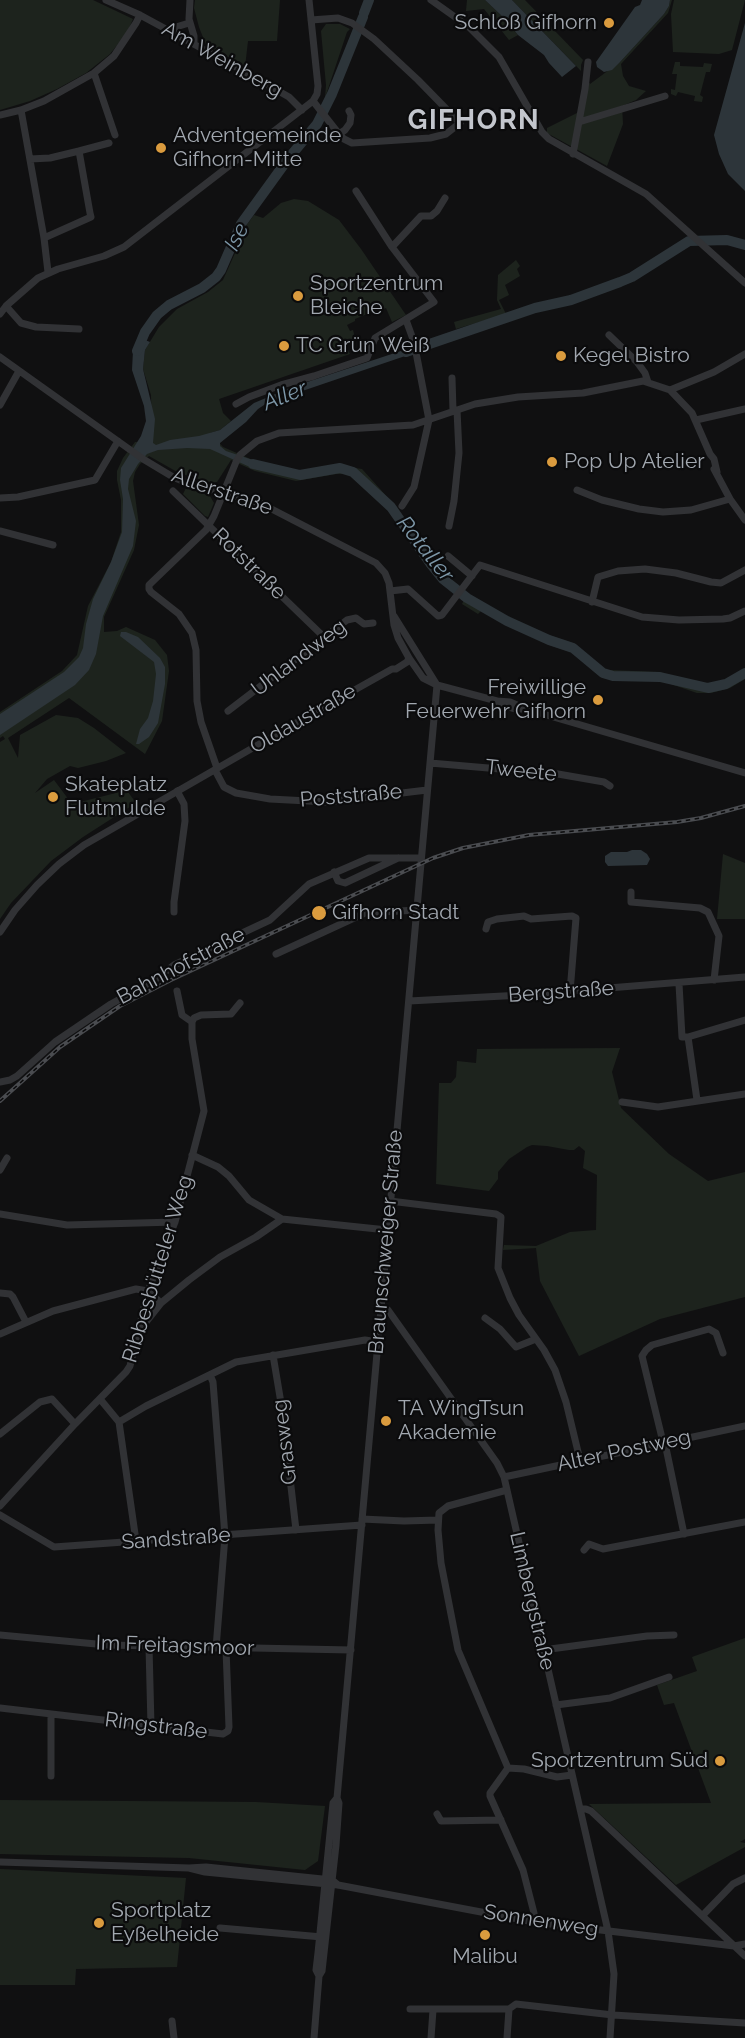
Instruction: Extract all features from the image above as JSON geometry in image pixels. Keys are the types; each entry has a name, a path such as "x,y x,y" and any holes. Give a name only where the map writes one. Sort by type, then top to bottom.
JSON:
{"street":[{"name":"Am Weinberg","path":"106,0 171,31 289,97 302,110"},
{"path":"190,0 189,23 194,36 194,44"},
{"path":"309,0 311,20 318,86 316,104 342,132 344,140 352,143 418,140 446,134 460,123 377,42 352,23 338,18 311,20"},
{"path":"430,0 469,27 499,57 542,132 549,139 636,187 745,283"},
{"path":"0,115 21,110 60,93 94,73 114,56 140,15"},
{"path":"171,31 189,23"},
{"path":"573,154 588,62"},
{"path":"94,73 115,135"},
{"path":"579,122 665,96"},
{"path":"0,315 3,306 48,272 104,256 124,247 302,110 316,104"},
{"path":"21,110 48,272"},
{"path":"342,132 350,123 349,111"},
{"path":"30,159 50,158 109,143"},
{"path":"44,238 91,217 79,151"},
{"path":"236,404 281,385 367,358 375,338 434,302 392,247 356,191"},
{"path":"392,247 421,216 431,216 445,198"},
{"path":"3,306 21,323 36,327 79,329"},
{"path":"402,506 414,487 429,420 417,355 406,320"},
{"path":"609,335 637,362 648,382"},
{"path":"670,390 714,372 745,354"},
{"name":"Allerstraße","path":"0,357 143,459 173,477 260,503 376,563 385,573 396,632 409,658 423,678 437,685"},
{"path":"0,405 19,371"},
{"path":"449,526 459,453 452,378"},
{"path":"216,769 197,701 196,650 192,633 180,614 149,589 152,582 209,526 238,458 257,441 279,433 413,425 475,404 586,392 638,381 648,382 670,390 692,412 710,454 711,464 730,499 745,520"},
{"path":"696,420 745,409"},
{"path":"0,498 95,480 118,441"},
{"path":"577,490 602,500 663,512 701,508 730,499"},
{"name":"Rotstraße","path":"173,491 325,638"},
{"path":"0,531 53,544"},
{"path":"448,556 472,576"},
{"path":"390,591 399,588 408,589 438,616 442,615 480,565 592,602 650,618 723,619 745,611"},
{"path":"592,602 598,577 618,571 645,569 721,583 745,570"},
{"path":"393,613 437,685 497,702 510,702 524,709 744,771"},
{"name":"Uhlandweg","path":"228,711 352,618 364,624 373,623"},
{"name":"Oldaustraße","path":"0,932 32,891 71,854 104,832 392,669 396,669 417,653"},
{"name":"Braunschweiger Straße","path":"314,2038 319,1976 316,1970 330,1883 333,1803 337,1798 364,1521 387,1230 437,685"},
{"name":"Tweete","path":"430,764 558,774 604,782 610,786"},
{"name":"Poststraße","path":"216,769 225,787 236,793 270,799 327,802 427,790"},
{"path":"174,912 185,821 184,804 177,791"},
{"name":"Bahnhofstraße","path":"334,872 338,881 345,883 400,857"},
{"name":"Bahnhofstraße","path":"0,1082 17,1076 56,1042 111,1004 156,979 174,965 270,920 304,886 369,858 421,858"},
{"path":"631,892 631,902 700,908 708,912 719,936 714,980"},
{"path":"276,954 365,913 417,910"},
{"path":"486,929 488,922 497,919 524,916 531,919 572,916 576,918 570,992"},
{"name":"Bergstraße","path":"409,1001 570,992 745,977"},
{"path":"679,984 682,1037 745,1020"},
{"name":"Ribbesbütteler Weg","path":"0,1506 128,1370 148,1291 175,1222 204,1111 192,1039 192,1022 182,1015 177,991"},
{"path":"192,1022 201,1014 231,1014 240,1003"},
{"path":"688,1037 697,1100"},
{"path":"622,1102 658,1107 745,1094"},
{"path":"192,1155 218,1167 229,1176 249,1200 282,1219 387,1230"},
{"path":"0,1170 7,1158"},
{"path":"390,1201 496,1214 501,1217 498,1268 510,1298 555,1370 566,1402 580,1460"},
{"path":"0,1214 67,1225 175,1222"},
{"path":"140,1329 161,1303 220,1257 282,1219"},
{"path":"0,1335 54,1311 136,1289 148,1291 161,1303"},
{"path":"0,1293 10,1294 13,1297 26,1322"},
{"name":"Limbergstraße","path":"381,1307 388,1310 497,1463 504,1477 608,1931 614,1974 610,2038"},
{"path":"484,1318 500,1329 516,1347 536,1339"},
{"path":"684,1534 642,1356 652,1345 710,1329 716,1333 723,1353"},
{"path":"119,1422 146,1406 236,1362 365,1340 378,1342"},
{"name":"Grasweg","path":"273,1355 282,1409 296,1530"},
{"path":"210,1375 213,1382 225,1536 216,1648"},
{"path":"0,1434 40,1402 52,1399 75,1424"},
{"path":"100,1400 119,1422 136,1541"},
{"name":"Alter Postweg","path":"504,1477 745,1426"},
{"path":"507,1490 448,1506 440,1513 438,1520 443,1573 458,1650 508,1768"},
{"name":"Sandstraße","path":"0,1515 54,1548 296,1530 364,1521 438,1520"},
{"path":"584,1550 589,1544 603,1549 745,1522"},
{"name":"Im Freitagsmoor","path":"0,1635 107,1645 351,1650"},
{"path":"543,1650 647,1636 674,1635"},
{"path":"149,1646 152,1726"},
{"name":"Ringstraße","path":"0,1708 223,1734 228,1731 226,1649"},
{"path":"556,1705 610,1698 669,1677"},
{"path":"51,1714 51,1776"},
{"path":"508,1768 524,1769 557,1777 572,1775"},
{"path":"508,1768 490,1793 491,1801 523,1870 534,1912 534,1922"},
{"path":"580,1809 591,1811 745,1956"},
{"path":"437,1814 441,1821 501,1820"},
{"name":"Sonnenweg","path":"0,1862 189,1868 205,1872 330,1883 534,1922 734,1946 745,1944"},
{"path":"703,1915 733,1884 745,1878"},
{"path":"220,1928 322,1937"},
{"path":"410,2009 509,2009 516,2004 613,2015 745,2023"},
{"path":"507,2038 509,2009"},
{"path":"431,2038 434,2010"},
{"path":"172,2021 174,2038"}],"shaded area":[{"path":"0,0 93,0 133,19 127,33 110,54 86,73 30,101 0,110"},
{"path":"195,0 280,0 277,41 248,41 245,67 206,45 194,8"},
{"path":"467,0 485,0 518,35 509,40 484,9 466,11"},
{"path":"512,0 525,0 583,60 581,71"},
{"path":"672,0 668,13 621,64 623,76 629,86 646,91 636,100 622,106 623,124 607,166 547,133 547,128 583,110 588,81 590,84 621,61 664,14"},
{"path":"674,0 745,0 732,50 719,54 673,52 671,14"},
{"path":"326,24 340,24 350,29 325,98 321,31"},
{"path":"675,62 680,62 680,66 703,67 704,63 712,64 710,72 706,72 700,95 703,97 702,102 694,101 695,96 678,92 676,96 671,94 671,89 675,90 677,74 672,74"},
{"path":"294,199 308,201 339,220 406,315 392,322 386,308 355,319 347,325 354,334 351,344 346,346 350,354 219,399 223,413 231,421 220,430 210,433 223,447 255,461 300,472 336,465 362,469 399,510 433,563 454,584 495,612 579,648 608,670 660,672 700,685 715,685 745,669 745,679 730,688 711,693 697,693 653,680 614,681 598,675 569,650 537,639 481,611 478,614 462,604 464,600 443,584 428,567 391,514 359,480 350,474 296,481 255,471 231,460 217,482 211,483 179,473 149,456 135,472 133,481 139,525 134,550 104,617 104,632 117,631 126,627 155,640 167,655 169,671 162,721 145,754 69,698 8,738 18,758 20,735 56,715 78,718 126,753 78,768 70,766 47,779 35,793 54,780 72,804 120,792 128,792 136,803 51,861 11,903 0,919 0,742 5,739 3,736 0,738 0,712 62,671 77,655 88,606 111,562 121,532 121,500 117,471 135,442 152,442 151,395 143,369 145,350 159,327 177,309 208,292 223,280 242,231 254,215 263,218 281,203"},
{"path":"516,260 520,266 517,269 520,276 505,285 509,295 499,300 506,314 456,329 454,322 501,309 497,300 498,275"},
{"path":"186,488 210,496 214,503 208,517 183,494"},
{"path":"723,854 745,863 745,919 717,919"},
{"path":"620,1048 612,1072 621,1108 669,1154 708,1181 745,1172 745,1297 660,1319 579,1356 540,1281 536,1248 503,1250 504,1245 536,1246 570,1232 596,1230 597,1175 583,1168 585,1151 579,1146 574,1150 532,1145 527,1147 509,1159 498,1172 498,1179 489,1191 436,1184 439,1083 451,1083 456,1077 457,1061 476,1063 477,1049"},
{"path":"745,1638 745,1839 740,1842 745,1843 745,1847 676,1885 589,1804 711,1803 674,1703 664,1705 657,1685 697,1671 692,1657"},
{"path":"0,1800 256,1802 325,1806 318,1861 305,1870 189,1858 0,1854"},
{"name":"Sportplatz Eyßelheide","path":"0,1869 186,1878 177,1967 76,1969 75,1985 0,1985"}],"water":[{"path":"485,0 512,0 576,66 562,77 544,55 518,35"},
{"path":"642,0 670,0 664,14 621,61 612,70 604,72 597,67 596,62"},
{"path":"745,23 745,191 728,174 714,135"},
{"path":"140,338 150,342 145,350 143,369 155,419 153,443 156,445 220,430 254,403 292,387 413,347 414,353 267,403 258,409 220,443 220,446 226,451 265,464 263,471 210,449 158,450 147,454 129,479 128,489 136,521 133,546 103,616 96,654 89,670 75,685 0,735 0,714 64,672 79,657 83,648 86,624 93,599 111,562 122,532 121,468 141,436 146,421 144,406 132,370 133,351"},
{"path":"121,632 138,637 160,658 165,667 165,684 158,723 149,737 139,744 136,744 140,729 148,718 153,701 156,674 154,662 120,636"},
{"path":"641,850 647,854 650,859 647,865 608,866 605,862 605,856 611,852"}],"waterway":[{"name":"Ise","path":"364,13 369,0"},
{"name":"Ise","path":"137,351 145,332 157,315 169,305 202,288 221,270 241,224 288,159 317,124 332,94 363,17"},
{"name":"Aller","path":"406,352 535,308 571,300 620,282 632,277 689,241 727,240 745,245"},
{"name":"Rotaller","path":"253,464 300,475 340,468 353,472 391,507 443,579 467,598 507,621 573,648 603,673 613,676 660,677 708,688 726,684 745,673"}],"railway":[{"path":"0,1101 60,1047 120,1006 433,858 463,848 529,835 677,822 745,806"}],"place":[{"name":"Schloß Gifhorn","path":"609,23"},
{"name":"Adventgemeinde Gifhorn-Mitte","path":"161,148"},
{"name":"Sportzentrum Bleiche","path":"298,296"},
{"name":"TC Grün Weiß","path":"284,346"},
{"name":"Kegel Bistro","path":"561,356"},
{"name":"Pop Up Atelier","path":"552,462"},
{"name":"Freiwillige Feuerwehr Gifhorn","path":"598,700"},
{"name":"Skateplatz Flutmulde","path":"53,797"},
{"name":"Gifhorn Stadt","path":"319,913"},
{"name":"TA WingTsun Akademie","path":"386,1421"},
{"name":"Sportzentrum Süd","path":"720,1761"},
{"name":"Sportplatz Eyßelheide","path":"99,1923"},
{"name":"Malibu","path":"485,1935"}],"district":[{"name":"GIFHORN","path":"474,121"}]}
